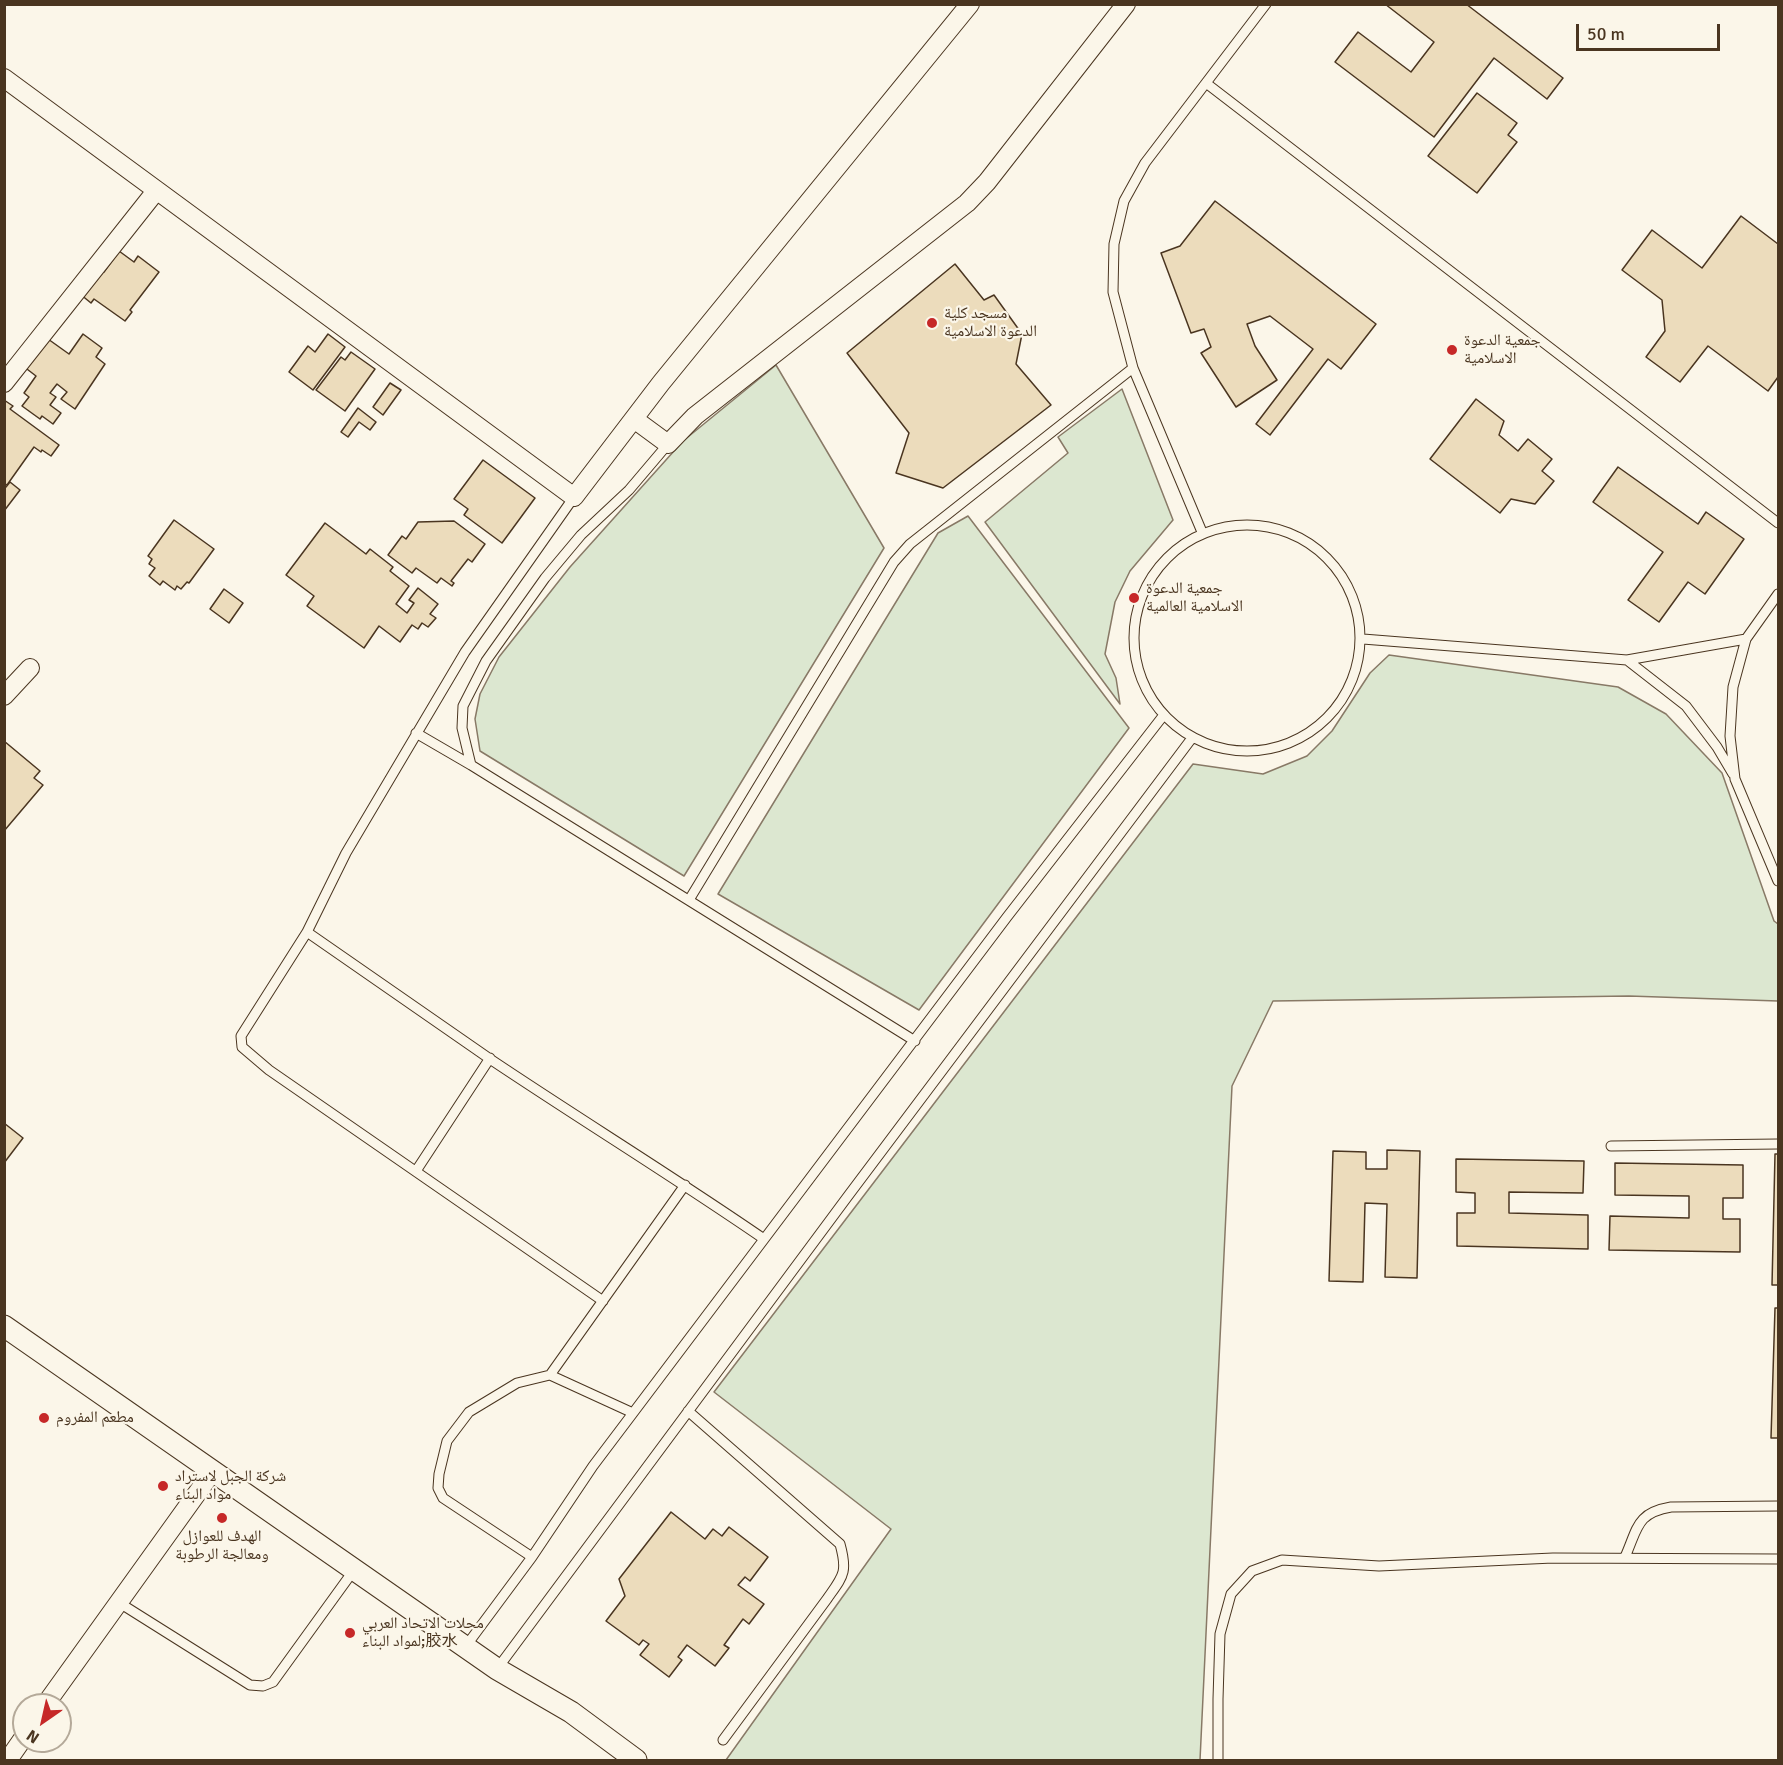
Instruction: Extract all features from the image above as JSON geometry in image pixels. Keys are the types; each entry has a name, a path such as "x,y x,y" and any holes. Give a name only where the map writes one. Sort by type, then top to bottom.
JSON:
{"street":[{"path":"4,78 574,496 661,383 970,4"},
{"path":"634,419 668,444 695,416 967,203 987,182 1126,4"},
{"path":"4,383 156,191"},
{"path":"4,696 30,668"},
{"path":"4,1326 497,1669 571,1712 636,1761"},
{"path":"54,1693 213,1471"}],"lane":[{"path":"1203,532 1133,368 1113,292 1114,244 1124,201 1145,163 1266,4"},
{"path":"1206,83 1779,523"},
{"path":"689,900 894,562 910,544 1133,368"},
{"path":"471,765 462,728 462,706 486,661 545,578 581,536 641,477 668,444"},
{"path":"574,496 465,652 346,854 307,932 241,1036 242,1047 269,1070 603,1301"},
{"path":"1258,524 1311,542 1349,585 1363,639 1347,695 1306,737 1249,753 1192,738 1164,716 1137,668 1135,613 1159,564 1203,532 1258,524"},
{"path":"1736,779 1730,736 1733,687 1746,639 1779,594"},
{"path":"1363,639 1627,660 1746,639"},
{"path":"1627,660 1686,706 1717,747 1736,779 1779,881"},
{"path":"466,1646 532,1557 593,1466 1007,917 1164,716"},
{"path":"416,733 915,1041"},
{"path":"497,1669 1192,738"},
{"path":"307,932 490,1058 764,1239"},
{"path":"416,1171 490,1058"},
{"path":"1611,1146 1779,1144"},
{"path":"550,1376 685,1185"},
{"path":"532,1557 443,1498 438,1488 438,1474 447,1441 469,1412 518,1383 550,1376 633,1413"},
{"path":"688,1411 840,1544 845,1562 843,1576 723,1740"},
{"path":"1625,1557 1642,1518 1654,1510 1671,1507 1779,1506"},
{"path":"1218,1761 1220,1634 1231,1594 1252,1571 1282,1560 1379,1566 1553,1558 1779,1559"},
{"path":"118,1602 250,1685 263,1686 273,1682 354,1570"}],"green space":[{"path":"776,365 884,548 684,876 480,751 475,719 480,694 499,657 570,567 683,441"},
{"path":"1122,389 1173,520 1130,571 1115,602 1105,654 1116,678 1120,704 985,522 1068,453 1058,437"},
{"path":"968,516 1129,728 919,1010 718,894 938,533"},
{"path":"1389,655 1618,687 1666,714 1722,773 1774,921 1778,924 1778,1001 1629,996 1273,1001 1232,1086 1200,1760 726,1760 891,1529 714,1392 1193,764 1263,774 1307,756 1332,731 1370,673"}],"building":[{"path":"1385,4 1466,4 1563,78 1547,99 1494,58 1434,137 1335,62 1358,32 1411,72 1434,42"},
{"path":"1477,93 1517,123 1508,135 1517,142 1477,193 1428,156"},
{"path":"1215,201 1376,324 1341,369 1328,359 1270,435 1256,424 1313,349 1270,316 1247,324 1255,346 1277,380 1236,407 1201,353 1211,347 1204,329 1191,333 1161,253 1180,246"},
{"path":"1741,216 1778,244 1778,377 1768,391 1708,346 1680,382 1646,357 1665,331 1662,300 1622,270 1652,230 1702,268"},
{"path":"119,251 134,262 138,256 159,272 130,310 132,312 125,321 94,299 91,303 80,294 99,268 104,272"},
{"path":"955,264 984,300 994,295 1022,334 1016,364 1051,405 943,488 896,473 909,433 847,353"},
{"path":"83,334 102,348 96,357 105,364 75,409 61,399 67,392 57,384 50,393 56,397 50,405 61,413 53,424 42,416 40,419 22,406 29,397 24,393 36,376 23,366 48,339 69,354"},
{"path":"328,334 345,347 313,390 289,372 308,346 315,352"},
{"path":"351,352 375,369 345,411 316,390 341,357 345,360"},
{"path":"390,383 401,390 383,415 373,407"},
{"path":"1476,399 1504,421 1499,435 1518,451 1528,439 1552,459 1542,471 1554,481 1535,504 1511,499 1500,513 1430,459"},
{"path":"4,400 13,406 10,409 59,445 51,456 34,447 7,485 4,483"},
{"path":"358,408 376,422 370,430 359,422 348,437 341,432"},
{"path":"483,460 535,498 502,543 464,515 468,509 454,499"},
{"path":"1618,467 1698,524 1706,512 1744,539 1705,594 1688,582 1659,622 1628,600 1663,552 1593,502"},
{"path":"10,482 20,490 4,511 4,486 6,487"},
{"path":"174,520 214,549 189,583 187,582 181,589 177,586 175,590 163,581 160,585 149,576 155,568 149,564 152,559 148,556"},
{"path":"454,521 485,544 472,562 468,559 451,581 454,583 452,586 441,578 437,583 416,568 412,573 388,555 402,536 406,539 418,522"},
{"path":"325,523 366,554 370,549 393,567 390,571 409,586 396,604 407,613 414,603 409,600 418,588 438,604 430,614 436,618 428,627 422,623 418,629 412,625 400,642 379,626 364,648 307,606 314,596 286,575"},
{"path":"224,589 243,603 229,623 210,609"},
{"path":"4,741 40,771 34,778 43,785 4,831"},
{"path":"4,1123 23,1138 4,1163"},
{"path":"1387,1150 1420,1151 1417,1278 1385,1277 1387,1204 1365,1203 1363,1282 1329,1281 1333,1151 1366,1152 1366,1169 1387,1169"},
{"path":"1775,1154 1778,1154 1778,1285 1772,1285"},
{"path":"1456,1159 1584,1161 1583,1193 1509,1192 1509,1213 1588,1215 1588,1249 1457,1246 1457,1213 1475,1213 1475,1193 1456,1192"},
{"path":"1615,1163 1743,1165 1743,1198 1723,1198 1723,1219 1740,1219 1740,1252 1609,1250 1610,1216 1689,1218 1689,1196 1615,1195"},
{"path":"1775,1308 1778,1308 1778,1438 1771,1438"},
{"path":"671,1512 705,1539 713,1529 722,1536 729,1527 768,1557 750,1581 745,1577 738,1585 764,1604 749,1624 743,1619 724,1645 729,1648 715,1666 687,1645 678,1657 682,1660 669,1677 640,1655 649,1644 643,1640 639,1645 606,1621 625,1596 619,1579"}],"place":[{"name":"مسجد كلية الدعوة الاسلامية","path":"932,323"},
{"name":"جمعية الدعوة الاسلامية","path":"1452,350"},
{"name":"جمعية الدعوة الاسلامية العالمية","path":"1134,598"},
{"name":"مطعم المفروم","path":"44,1418"},
{"name":"شركة الجبل لاستراد مواد البناء","path":"163,1486"},
{"name":"الهدف للعوازل ومعالجة الرطوبة","path":"222,1518"},
{"name":"محلات الاتحاد العربي لمواد البناء;胶水","path":"350,1633"}]}
